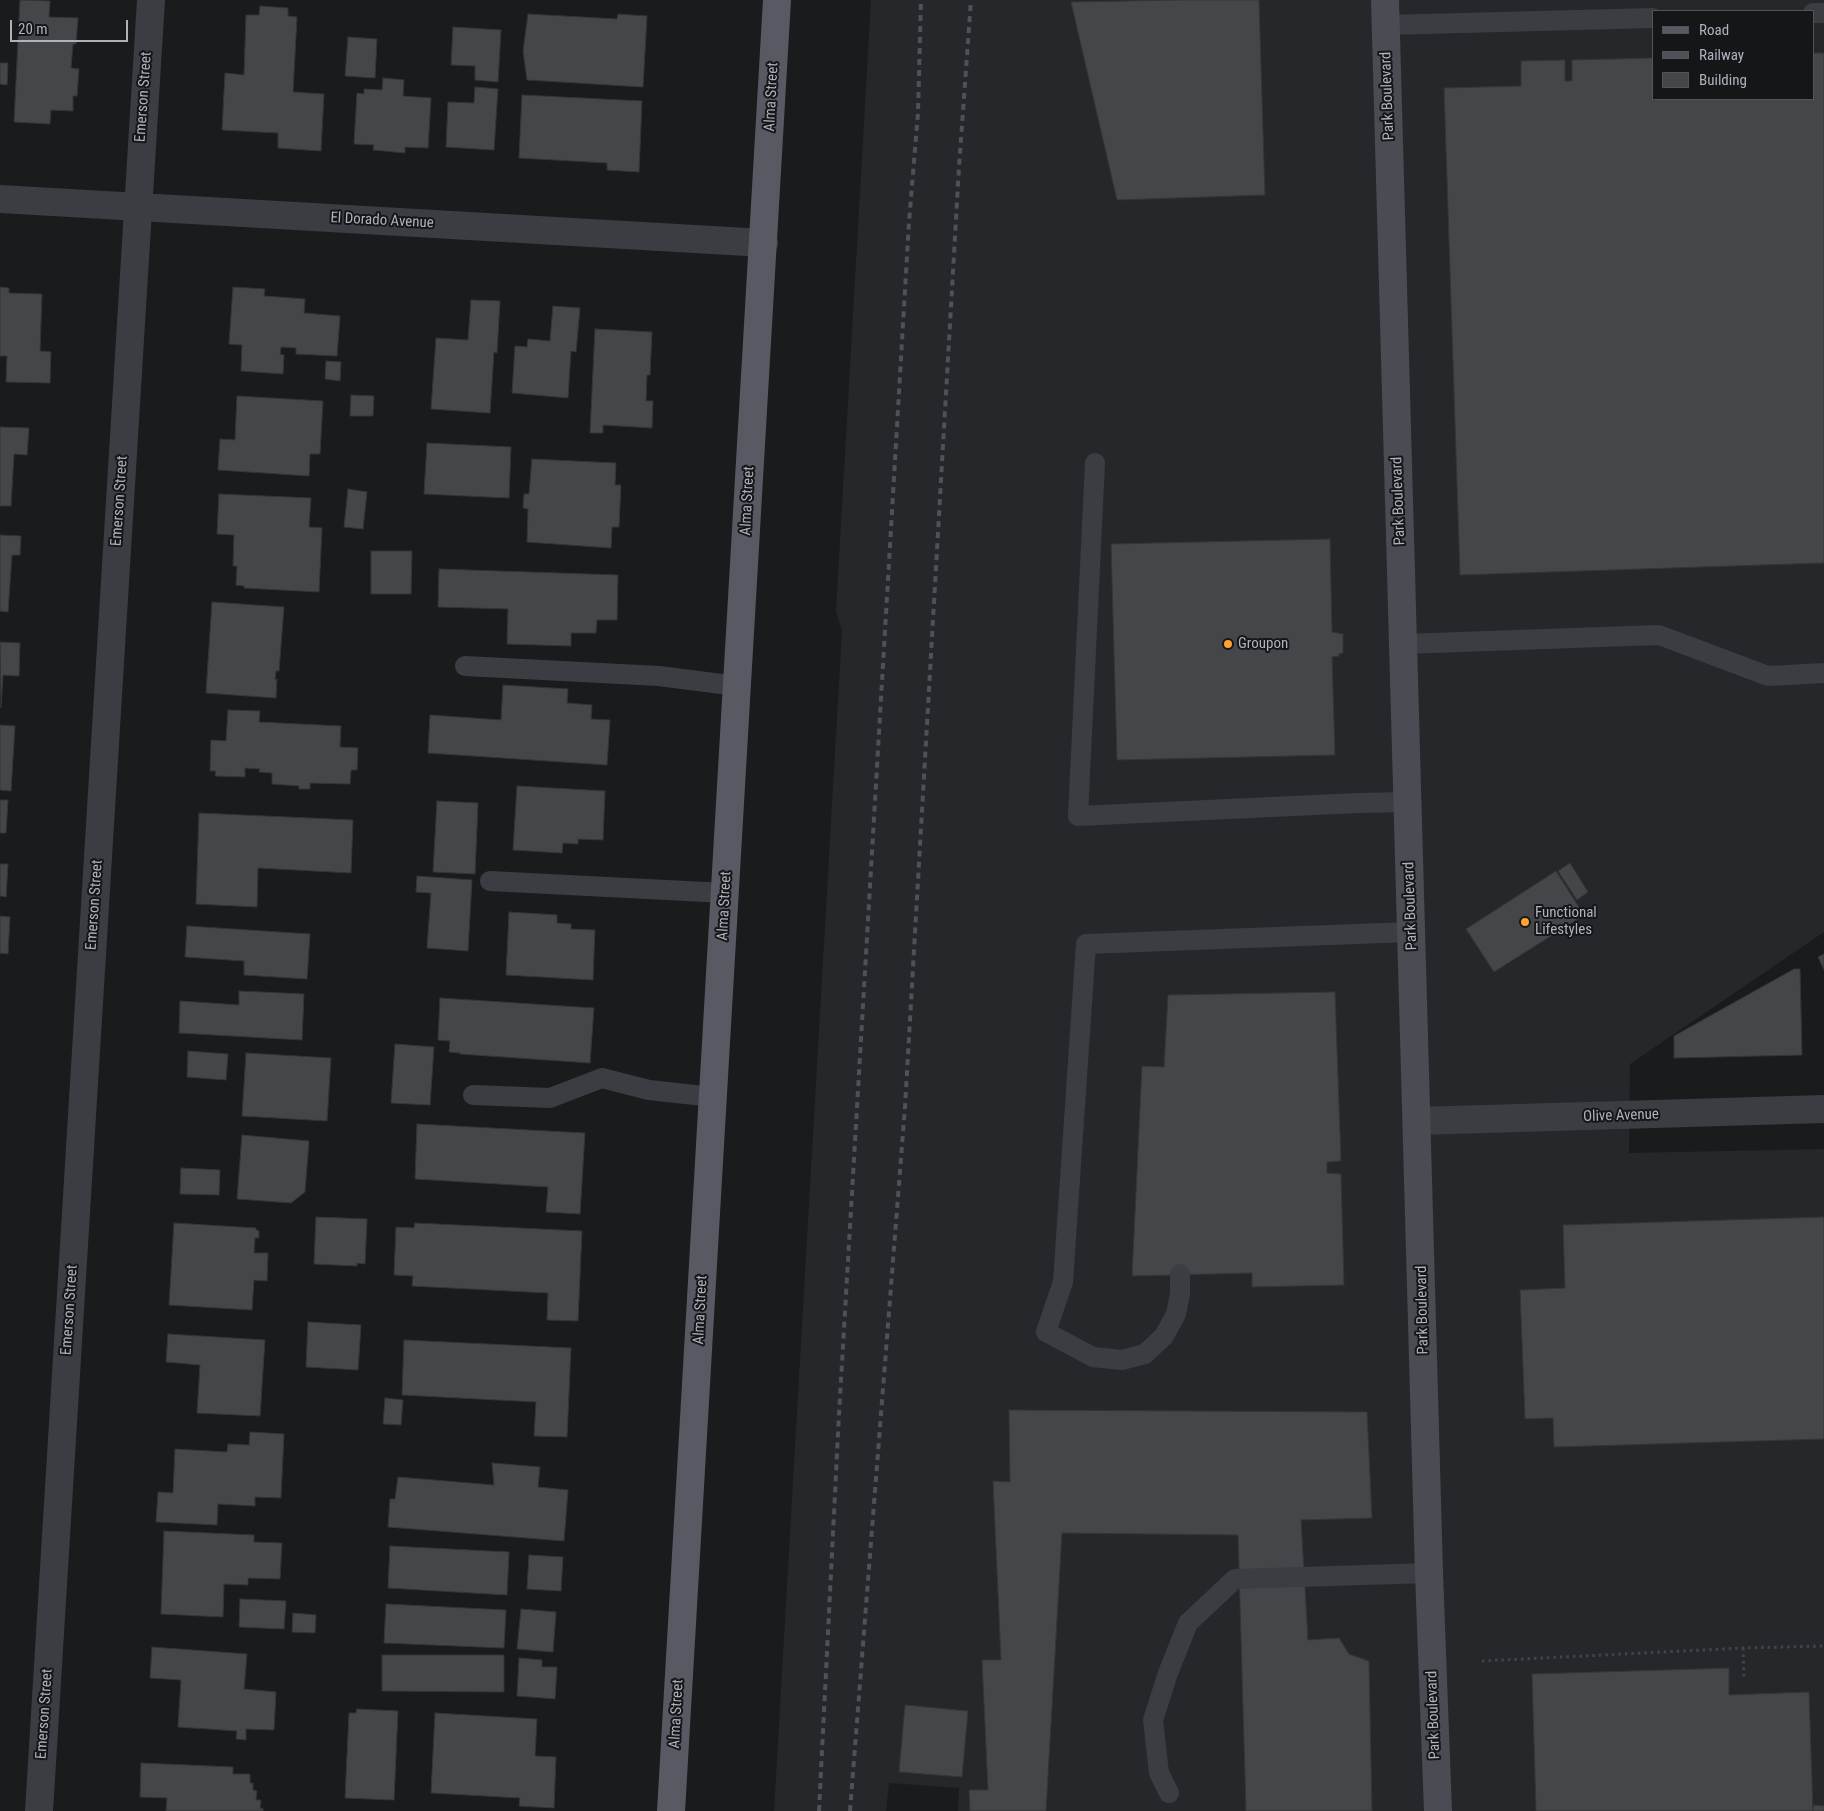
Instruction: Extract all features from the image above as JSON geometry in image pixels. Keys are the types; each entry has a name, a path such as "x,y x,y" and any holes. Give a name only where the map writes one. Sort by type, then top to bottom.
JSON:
{"main road":[{"name":"Alma Street","path":"672,1811 777,0"}],"street":[{"name":"Emerson Street","path":"39,1811 151,0"},
{"name":"Park Boulevard","path":"1386,13 1411,932 1438,1811"},
{"name":"El Dorado Avenue","path":"0,199 764,242"},
{"name":"Olive Avenue","path":"1417,1121 1824,1109"}],"lane":[{"path":"1386,13 1652,18"},
{"path":"1095,463 1078,816 1348,803 1408,802"},
{"path":"1403,644 1659,635 1768,676 1824,673"},
{"path":"465,666 659,676 737,686"},
{"path":"490,882 725,893"},
{"path":"1180,1274 1180,1294 1176,1314 1164,1336 1145,1354 1122,1360 1093,1357 1046,1332 1063,1282 1086,944 1411,932"},
{"path":"473,1095 550,1098 602,1078 650,1090 713,1097"},
{"path":"1168,1793 1160,1773 1153,1720 1168,1673 1188,1623 1235,1580 1430,1573"}],"path":[{"path":"1482,1661 1742,1648 1824,1646"},
{"path":"1742,1648 1744,1678"}],"shaded area":[{"path":"871,0 1824,0 1824,932 1630,1064 1629,1153 1824,1149 1824,1811 958,1811 959,1788 889,1783 886,1811 774,1811 842,631 836,611"}],"building":[{"path":"20,0 50,1 49,17 78,18 76,44 73,44 71,68 79,69 77,96 73,96 73,111 51,110 50,124 14,122"},
{"path":"1259,0 1265,195 1117,200 1071,2"},
{"path":"260,6 288,8 288,16 297,17 293,92 324,94 321,151 278,148 278,133 222,130 225,73 244,75 246,15 259,15"},
{"path":"528,14 617,19 618,14 647,16 643,87 527,80 523,51"},
{"path":"453,27 501,30 498,82 475,80 475,66 451,65"},
{"path":"348,37 377,39 375,78 345,76"},
{"path":"1814,53 1824,53 1824,563 1460,575 1444,88 1521,86 1521,61 1565,60 1565,81 1572,81 1572,60 1652,58 1652,100 1814,100"},
{"path":"0,63 8,63 7,85 0,84"},
{"path":"383,78 404,80 403,96 431,98 428,148 405,147 405,153 373,150 374,145 354,144 357,93 364,94 364,89 382,90"},
{"path":"475,87 498,89 494,150 446,147 448,102 474,103"},
{"path":"522,95 642,101 639,172 607,170 607,163 519,158"},
{"path":"0,287 9,288 9,293 42,294 40,351 51,352 50,383 6,382 7,356 0,356"},
{"path":"233,287 265,289 264,296 305,299 304,313 340,316 337,356 296,354 296,348 281,347 280,354 284,355 283,374 241,371 242,345 229,344"},
{"path":"471,300 500,301 497,353 494,352 490,413 431,409 436,338 468,340"},
{"path":"553,306 580,308 576,352 571,351 568,398 512,393 515,346 527,347 528,339 550,341"},
{"path":"595,329 652,332 650,375 647,375 646,401 653,401 652,428 603,425 603,433 590,433"},
{"path":"326,361 341,362 340,381 325,379"},
{"path":"351,395 374,396 373,416 350,416"},
{"path":"237,396 323,401 320,454 310,454 309,476 218,470 220,439 235,440"},
{"path":"0,427 29,428 27,455 14,454 11,506 0,506"},
{"path":"427,443 511,447 509,498 424,494"},
{"path":"532,459 616,463 615,485 621,485 619,527 612,527 611,548 527,542 528,509 523,508 524,494 529,494"},
{"path":"348,489 367,492 363,529 344,527"},
{"path":"219,494 311,498 309,527 322,528 319,592 244,588 244,586 236,585 237,566 233,566 234,535 217,534"},
{"path":"0,535 21,536 20,555 12,555 8,612 0,611"},
{"name":"Groupon","path":"1330,539 1332,632 1343,634 1343,653 1332,657 1335,755 1117,760 1111,544"},
{"path":"371,551 412,551 411,594 371,594"},
{"path":"439,569 618,575 617,620 597,620 596,633 571,633 571,646 507,644 508,609 438,607"},
{"path":"212,602 284,607 279,671 276,671 275,680 277,679 276,698 206,693"},
{"path":"0,642 20,643 19,676 3,675 1,708"},
{"path":"503,685 568,689 567,703 592,705 591,719 610,720 607,765 428,753 430,715 501,720"},
{"path":"228,710 260,711 259,722 341,726 340,747 358,748 357,770 351,770 350,784 310,783 310,789 299,789 299,786 272,784 272,773 259,772 260,769 245,768 245,777 215,776 216,771 210,771 211,740 226,741"},
{"path":"0,725 15,726 11,791 0,790"},
{"path":"517,786 605,791 603,840 578,839 578,844 563,843 562,853 513,850"},
{"path":"0,800 8,800 6,833 0,833"},
{"path":"437,801 478,803 475,874 433,872"},
{"path":"199,813 353,820 351,873 258,868 257,907 196,904"},
{"path":"1570,863 1588,892 1577,900 1558,871"},
{"path":"0,864 8,864 6,897 0,896"},
{"name":"Functional Lifestyles","path":"1556,871 1584,915 1494,972 1466,929"},
{"path":"417,876 472,880 468,951 427,948 431,893 416,892"},
{"path":"509,912 557,915 557,923 571,924 571,929 595,930 593,980 506,975"},
{"path":"0,916 10,917 8,954 0,953"},
{"path":"187,926 310,934 307,979 244,975 244,961 185,957"},
{"path":"1824,954 1824,970 1818,957"},
{"path":"1794,969 1800,969 1802,1055 1674,1058 1674,1036"},
{"path":"239,991 304,994 302,1040 179,1033 180,1001 239,1005"},
{"path":"1335,992 1341,1161 1327,1162 1327,1173 1341,1174 1344,1285 1252,1287 1252,1273 1132,1276 1142,1066 1164,1067 1168,995"},
{"path":"440,998 594,1008 590,1063 449,1052 450,1041 438,1040"},
{"path":"395,1044 434,1047 430,1105 391,1103"},
{"path":"188,1051 228,1054 226,1080 187,1077"},
{"path":"246,1053 331,1058 327,1121 242,1116"},
{"path":"417,1124 585,1133 580,1214 546,1212 548,1187 415,1179"},
{"path":"242,1135 309,1141 305,1192 291,1203 237,1199"},
{"path":"181,1168 220,1170 219,1195 180,1194"},
{"path":"316,1217 367,1219 365,1264 357,1263 357,1266 314,1264"},
{"path":"1824,1217 1824,1439 1554,1447 1553,1418 1525,1419 1520,1290 1565,1288 1563,1225"},
{"path":"174,1223 256,1228 259,1231 259,1238 255,1238 254,1253 268,1253 267,1281 254,1280 252,1310 169,1305"},
{"path":"415,1223 582,1231 578,1321 547,1320 548,1293 412,1286 413,1276 394,1275 396,1227 414,1228"},
{"path":"308,1322 361,1325 358,1370 306,1367"},
{"path":"168,1334 265,1340 260,1416 197,1413 200,1365 166,1362"},
{"path":"404,1340 571,1348 567,1437 534,1436 536,1402 402,1395"},
{"path":"385,1398 403,1400 401,1425 383,1424"},
{"path":"1009,1410 1367,1412 1372,1518 1301,1520 1308,1640 1339,1638 1349,1654 1369,1661 1372,1811 1246,1811 1238,1535 1062,1533 1046,1811 970,1811 969,1790 988,1790 982,1660 1001,1660 993,1481 1010,1482"},
{"path":"250,1432 284,1434 281,1498 255,1497 255,1506 218,1504 217,1525 156,1522 158,1492 173,1493 175,1449 227,1452 228,1444 249,1445"},
{"path":"492,1463 540,1467 538,1487 568,1490 564,1541 388,1527 390,1499 395,1499 398,1477 494,1485"},
{"path":"164,1531 254,1535 254,1542 282,1543 280,1579 248,1578 248,1585 224,1584 223,1617 161,1614"},
{"path":"390,1546 509,1552 507,1595 388,1588"},
{"path":"529,1555 563,1557 561,1591 527,1589"},
{"path":"240,1599 286,1601 284,1629 239,1627"},
{"path":"386,1604 506,1610 504,1648 384,1643"},
{"path":"521,1609 556,1612 553,1652 517,1649"},
{"path":"293,1613 316,1615 315,1633 292,1632"},
{"path":"152,1647 247,1654 244,1689 276,1692 274,1730 246,1729 246,1740 236,1739 237,1731 178,1727 181,1680 150,1678"},
{"path":"382,1655 504,1655 504,1692 382,1691"},
{"path":"519,1658 542,1660 542,1667 557,1667 555,1699 517,1696"},
{"path":"1729,1668 1729,1695 1809,1692 1813,1811 1536,1811 1532,1674"},
{"path":"905,1705 968,1711 962,1777 899,1772"},
{"path":"357,1709 398,1711 394,1800 345,1798 349,1713 356,1713"},
{"path":"435,1713 537,1719 535,1756 556,1757 554,1808 519,1806 520,1798 431,1793"},
{"path":"141,1763 233,1767 233,1774 250,1774 250,1783 253,1783 253,1790 257,1791 256,1800 261,1800 260,1809 263,1808 263,1811 166,1811 167,1798 140,1797"},
{"path":"1813,1805 1824,1806 1824,1811 1813,1811"}],"railway":[{"path":"819,1811 839,1414 909,222 918,113 921,0"},
{"path":"850,1811 905,1107 959,167 971,0"}],"place":[{"name":"Groupon","path":"1228,644"},
{"name":"Functional Lifestyles","path":"1525,922"}]}
